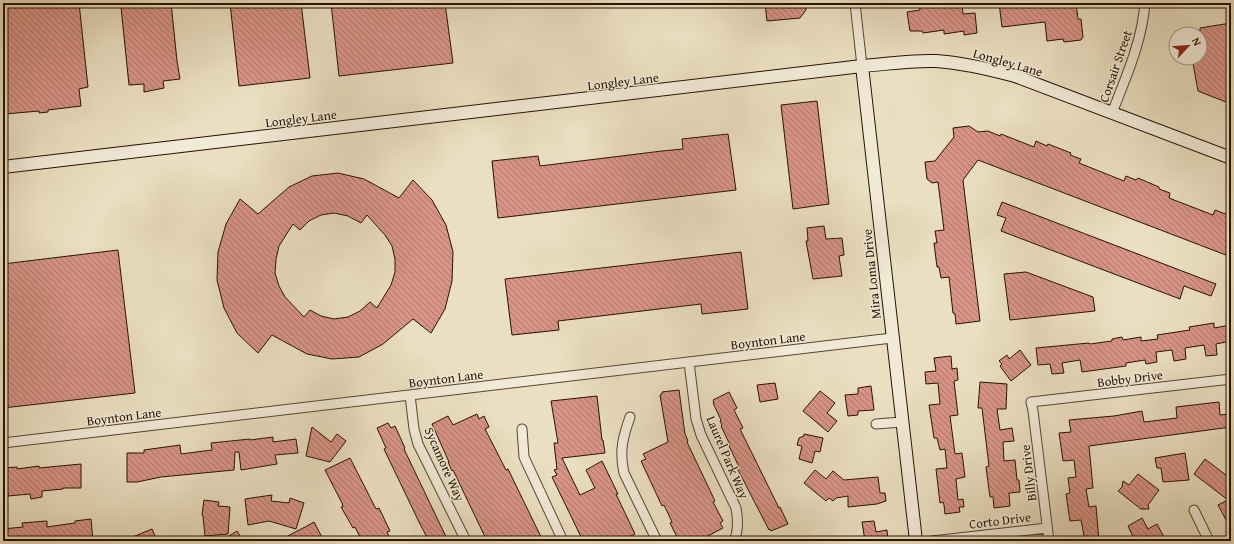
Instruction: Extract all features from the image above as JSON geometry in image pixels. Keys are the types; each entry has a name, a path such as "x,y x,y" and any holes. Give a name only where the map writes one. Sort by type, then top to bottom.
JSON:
{"main road":[{"name":"Longley Lane","path":"3,167 862,66 936,61 986,68 1015,76 1231,158"},
{"name":"Mira Loma Drive","path":"862,66 916,541"}],"street":[{"name":"Mira Loma Drive","path":"854,3 862,66"},
{"name":"Corsair Street","path":"1112,113 1138,43 1143,22 1145,3"},
{"name":"Boynton Lane","path":"3,443 892,338"},
{"name":"Laurel Park Way","path":"689,362 696,419 701,435 736,508 738,519 735,539"},
{"name":"Bobby Drive","path":"1031,402 1231,379"},
{"name":"Sycamore Way","path":"410,395 414,429 418,444 466,541"},
{"name":"Billy Drive","path":"1031,402 1048,541"},
{"path":"630,417 623,438 623,468 657,541"},
{"path":"876,424 902,422"},
{"path":"522,429 524,457 563,541"},
{"path":"1194,510 1209,541"},
{"name":"Corto Drive","path":"932,541 1047,528"}],"building":[{"path":"3,3 79,3 88,87 79,89 81,106 48,110 48,112 39,113 39,111 5,114 3,94"},
{"path":"149,3 171,3 180,79 163,81 164,88 144,92 144,84 129,85 121,7"},
{"path":"230,3 301,3 310,78 239,86"},
{"path":"331,3 445,3 453,63 339,76"},
{"path":"765,3 805,3 806,10 800,18 767,21"},
{"path":"919,3 962,3 963,14 975,13 977,33 964,35 964,31 944,34 944,30 923,33 922,31 910,31 907,12 920,10"},
{"path":"999,3 1076,3 1078,19 1081,19 1083,37 1081,40 1064,42 1063,39 1047,41 1045,22 1002,27"},
{"path":"1231,23 1231,104 1198,91 1193,66 1208,66 1208,27"},
{"path":"817,101 829,204 793,209 781,105"},
{"path":"969,126 978,132 988,131 1000,136 1001,134 1034,147 1036,141 1047,146 1048,144 1071,153 1070,155 1081,159 1079,163 1124,181 1126,176 1136,180 1138,178 1170,193 1169,198 1213,215 1215,210 1231,216 1231,257 978,160 963,180 980,321 956,324 955,314 953,313 949,277 941,278 939,267 937,267 934,243 937,243 935,231 944,230 938,182 932,183 927,179 925,162 935,161 954,137 953,128"},
{"path":"728,134 736,190 498,218 492,161 538,156 540,166 683,149 682,139"},
{"path":"338,173 364,179 399,198 413,180 432,200 446,225 453,252 452,281 445,309 431,333 413,319 383,344 359,357 332,359 307,354 272,335 258,353 237,333 224,308 217,280 218,252 226,224 240,199 258,214 289,187 312,176","holes":["334,213 348,216 361,223 367,215 385,235 392,246 395,259 395,272 391,285 377,308 370,302 360,311 348,317 334,319 321,316 310,310 304,317 285,297 279,286 275,273 279,246 293,224 300,230 309,221 321,215"]},
{"path":"1002,202 1216,284 1211,296 1184,286 1180,299 1001,231 1006,218 997,215"},
{"path":"824,226 826,239 842,238 844,255 839,256 842,276 813,279 806,241 808,241 807,228"},
{"path":"118,250 135,393 3,408 3,264"},
{"path":"741,252 748,309 702,314 701,304 558,321 559,330 512,335 505,279"},
{"path":"1026,272 1093,297 1095,311 1010,320 1004,274"},
{"path":"1214,323 1214,328 1231,325 1231,341 1216,344 1217,355 1206,356 1204,345 1185,348 1186,359 1174,361 1172,350 1156,352 1157,362 1146,364 1145,360 1126,363 1126,366 1082,372 1080,360 1062,363 1064,373 1052,374 1050,364 1038,365 1036,348 1090,344 1112,341 1112,339 1122,337 1123,340 1141,337 1141,341 1158,339 1157,335 1190,330 1189,327"},
{"path":"1020,350 1031,365 1011,381 1000,366 1002,364 999,361 1007,355 1009,359"},
{"path":"951,356 952,369 957,368 958,380 954,381 958,415 950,416 955,454 962,453 965,477 956,479 958,500 963,499 964,507 959,507 960,512 945,514 943,502 940,503 936,469 947,468 945,449 940,450 937,438 934,438 929,405 940,404 938,383 926,384 925,372 936,371 934,358"},
{"path":"980,382 1007,384 1006,409 997,409 1000,430 1012,428 1014,441 1003,442 1004,461 1015,460 1017,480 1019,480 1020,492 1009,493 1010,506 994,508 993,497 990,497 986,467 989,466 982,408 978,408"},
{"path":"775,383 778,399 760,402 757,385"},
{"path":"871,386 874,410 858,411 858,415 848,416 845,395 858,394 858,388"},
{"path":"679,390 687,442 715,501 713,502 723,521 720,523 723,528 698,541 679,541 670,523 672,522 664,505 662,506 641,461 646,459 643,454 668,442 660,395 662,392"},
{"path":"820,391 835,403 827,413 837,421 828,432 803,411"},
{"path":"729,392 737,408 734,410 743,428 740,429 788,524 771,531 770,529 769,530 737,468 739,467 729,446 730,445 721,426 721,420 713,403 713,400"},
{"path":"597,396 605,453 562,458 580,495 595,488 586,470 602,461 635,534 621,541 583,541 552,477 557,475 554,470 557,469 554,443 558,443 551,401"},
{"path":"1219,402 1220,415 1231,414 1231,427 1089,446 1093,488 1086,489 1089,507 1096,506 1099,541 1085,541 1081,520 1070,521 1066,494 1070,493 1068,478 1076,477 1074,460 1063,461 1059,433 1071,432 1069,420 1114,416 1142,411 1144,422 1177,418 1176,407"},
{"path":"477,414 479,419 484,416 489,427 485,429 506,470 508,469 543,541 487,541 453,470 452,471 432,424 448,416 453,425"},
{"path":"388,423 391,428 395,426 405,448 404,449 448,541 429,541 419,522 384,449 386,448 377,428"},
{"path":"312,427 331,442 337,434 346,441 330,462 306,456"},
{"path":"804,434 823,438 820,452 815,451 812,463 799,459 802,446 797,445 799,438 804,436"},
{"path":"273,437 273,442 296,439 298,453 275,455 277,464 241,470 239,452 235,452 234,470 127,482 127,453 144,453 144,450 180,445 181,454 212,450 211,443"},
{"path":"1185,453 1189,480 1163,482 1161,468 1157,468 1155,458"},
{"path":"350,458 376,509 379,508 390,531 387,532 391,541 362,541 355,527 353,528 341,507 343,507 342,503 325,470"},
{"path":"1205,459 1231,479 1231,529 1218,505 1228,500 1194,474"},
{"path":"81,464 81,488 63,488 42,491 42,497 31,499 30,494 8,496 8,492 5,492 3,468 17,467 17,469 39,466 39,468"},
{"path":"815,470 826,479 833,471 844,480 878,477 880,493 885,493 886,501 877,504 848,507 848,496 836,498 833,501 829,498 826,501 804,483"},
{"path":"1138,474 1159,490 1148,505 1149,509 1141,509 1118,491 1122,487 1123,481 1129,485"},
{"path":"272,495 271,501 289,503 290,498 304,503 296,529 269,521 248,525 245,499"},
{"path":"204,500 219,502 218,506 230,507 228,534 205,536 202,515"},
{"path":"1142,518 1148,529 1157,524 1166,541 1135,541 1128,526"},
{"path":"91,519 93,541 3,541 3,529 23,527 22,523 47,521 47,527"},
{"path":"874,521 876,532 887,530 888,541 865,541 862,522"},
{"path":"314,522 324,541 278,541 307,526"},
{"path":"152,529 157,541 123,541"},
{"path":"237,531 243,541 221,541"}]}
